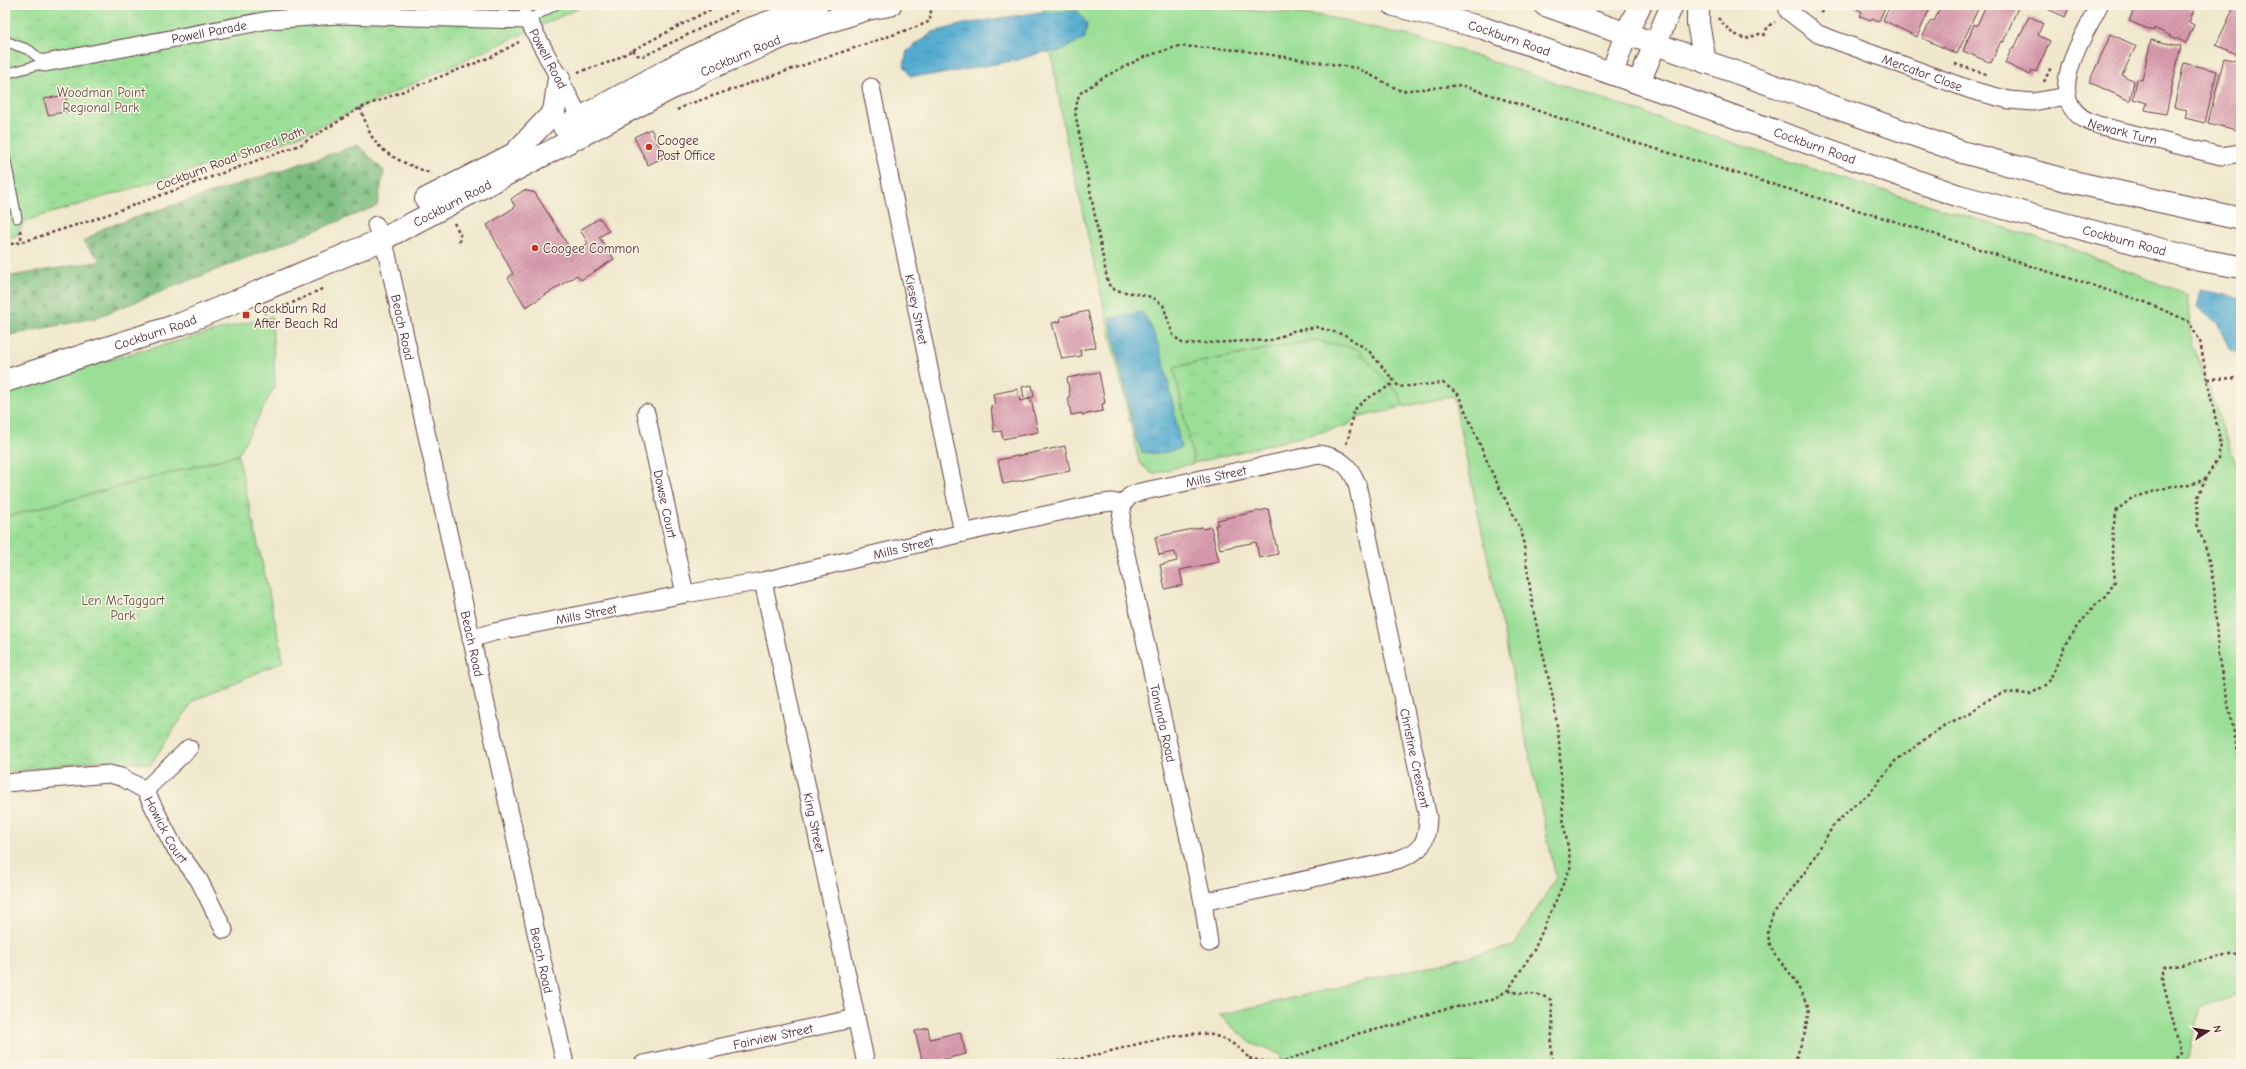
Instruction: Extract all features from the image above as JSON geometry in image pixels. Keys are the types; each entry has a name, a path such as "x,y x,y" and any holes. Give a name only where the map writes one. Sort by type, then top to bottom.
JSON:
{"main road":[{"name":"Cockburn Road","path":"5,370 96,342 199,306 379,232 514,154 584,126 677,65 740,34 817,5"},
{"name":"Cockburn Road","path":"5,381 180,324 379,232 584,126 708,69 773,41 868,9 890,5"},
{"name":"Cockburn Road","path":"1394,5 1483,28 1959,196 2200,260 2241,267"},
{"path":"1545,5 1962,152 2073,182 2241,219"},
{"path":"1612,73 1626,34 1640,5"},
{"path":"1639,82 1672,5"},
{"path":"1698,5 1698,23 1705,62"},
{"path":"514,154 554,112 559,78"}],"street":[{"path":"2067,96 2067,75 2099,5"},
{"name":"Mercator Close","path":"1788,11 1818,34 1971,90 2009,100 2033,102 2067,96"},
{"name":"Powell Road","path":"488,19 526,12 584,126"},
{"name":"Powell Parade","path":"44,63 269,20 338,15 488,19"},
{"name":"Kiesey Street","path":"871,87 963,533"},
{"name":"Newark Turn","path":"2067,96 2076,112 2092,123 2221,156 2241,153"},
{"name":"Beach Road","path":"379,232 389,262 470,639 565,1064"},
{"name":"Dowse Court","path":"646,413 685,594"},
{"name":"Mills Street","path":"470,639 502,631 685,594 763,581 963,533 1096,504 1112,502 1123,504 1130,496 1140,492 1319,454 1336,458"},
{"name":"Christine Crescent","path":"1203,902 1397,860 1411,855 1422,847 1427,832 1428,818 1357,484 1352,471 1336,458"},
{"name":"Tanunda Road","path":"1123,504 1120,527 1203,902 1209,943"},
{"name":"King Street","path":"763,581 866,1064"},
{"path":"145,790 189,748"},
{"name":"Howick Court","path":"5,782 109,774 121,777 145,790 173,845 199,880 224,930"},
{"name":"Fairview Street","path":"643,1064 856,1018"}],"lane":[{"path":"526,12 555,5"},
{"path":"5,41 29,50 44,63"},
{"name":"Powell Parade","path":"5,74 44,63"},
{"path":"5,156 17,218"}],"path":[{"path":"559,78 610,62 720,5"},
{"path":"1818,5 1824,17"},
{"path":"633,50 637,55 644,56 738,10"},
{"path":"676,110 689,104 919,26 930,21 931,10"},
{"path":"1717,18 1732,33 1745,39 1758,34 1764,35 1768,26 1788,11"},
{"name":"Cockburn Road Shared Path","path":"5,245 22,242 92,220 300,145 360,108 490,56 520,42 526,45"},
{"path":"1249,1058 1262,1061 1282,1062 1360,1033 1405,1024 1436,1011 1492,1000 1508,990 1534,950 1571,866 1563,818 1559,741 1554,703 1533,609 1522,532 1494,477 1458,394 1443,383 1399,387 1394,384 1369,351 1345,335 1316,327 1293,332 1273,340 1184,344 1173,335 1163,305 1152,297 1115,290 1108,284 1075,112 1079,94 1104,77 1144,58 1179,46 1239,50 1357,68 1401,91 1461,85 1610,135 1907,225 2145,302 2188,321 2200,341 2221,444 2218,459 2206,479 2198,497 2197,524 2207,552 2214,586 2218,655 2241,767"},
{"path":"1952,63 1987,75"},
{"path":"2038,85 2044,83 2052,64"},
{"path":"360,108 372,137 382,150 393,157 437,176"},
{"path":"453,222 460,234 459,245"},
{"path":"2207,379 2241,378"},
{"path":"1336,458 1350,436 1353,413 1372,395 1394,384"},
{"path":"1794,1064 1806,1033 1809,1008 1793,978 1776,955 1769,942 1768,930 1773,914 1805,872 1832,826 1852,807 1869,794 1894,762 1946,724 1970,714 1985,701 2005,692 2030,694 2048,684 2067,642 2093,607 2106,597 2114,581 2113,536 2117,510 2132,498 2172,486 2190,484 2206,479"},
{"path":"2172,1064 2180,1053 2162,977 2164,967 2241,953"},
{"path":"1508,990 1518,995 1531,992 1542,995 1551,1000 1554,1011 1551,1038 1553,1064"},
{"path":"1021,1064 1037,1061 1061,1062 1183,1035 1211,1034 1228,1041 1245,1053 1254,1064"}],"green space":[{"name":"Woodman Point Regional Park","path":"5,5 586,5 287,141 25,221 16,236 5,238"},
{"path":"1043,5 1175,5 1324,16 1431,41 1781,159 2070,248 2187,295 2192,343 2241,478 2241,994 2200,1007 2186,1064 1282,1064 1280,1054 1252,1044 1219,1015 1514,946 1556,878 1453,396 1403,407 1400,396 1315,340 1174,367 1194,463 1152,474 1139,462 1065,134"},
{"path":"358,145 384,171 377,206 95,318 5,336 5,277 101,261 83,242 104,228"},
{"path":"272,316 275,386 238,455 5,517 5,392 104,361"},
{"path":"1315,340 1358,349 1400,396 1403,407 1360,417 1346,426 1194,463 1174,367"},
{"name":"Len McTaggart Park","path":"238,455 284,661 193,701 151,764 105,760 5,772 5,517"}],"water":[{"path":"1078,11 1087,24 1085,38 1058,52 1044,52 1017,60 936,75 910,76 904,65 907,51 933,32 964,24 1039,12"},
{"path":"2201,290 2241,298 2241,356 2230,350 2217,323 2197,307"},
{"path":"1142,312 1157,340 1167,377 1181,448 1161,454 1142,452 1135,435 1110,318"}],"building":[{"path":"1851,5 1886,5 1879,21 1860,16 1862,12"},
{"path":"1890,5 1924,5 1930,8 1917,37 1883,20"},
{"path":"1942,5 1980,5 1957,54 1922,38 1931,20 1934,21"},
{"path":"1986,5 2019,5 2003,43 2001,41 1991,63 1963,51 1974,24 1977,26"},
{"path":"2039,5 2070,5 2065,17"},
{"path":"2136,5 2184,5 2194,10 2189,22 2194,25 2186,43 2154,28 2153,31 2129,21"},
{"path":"2234,7 2241,11 2241,56 2216,45"},
{"path":"2029,16 2043,23 2038,35 2050,41 2036,72 2032,70 2030,75 2005,63 2012,48 2014,49"},
{"path":"2111,34 2136,46 2122,75 2134,81 2130,101 2089,82"},
{"path":"2151,40 2181,46 2166,114 2145,110 2147,103 2133,99 2137,79 2142,80"},
{"path":"2224,58 2241,62 2241,131 2208,123"},
{"path":"2184,63 2217,71 2205,123 2185,118 2187,110 2174,107"},
{"path":"65,95 69,111 48,115 44,99"},
{"name":"Coogee Post Office","path":"651,129 664,157 648,165 634,137"},
{"name":"Coogee Common","path":"524,190 535,193 573,253 588,243 580,230 600,218 609,231 599,237 614,259 581,280 577,275 526,307 508,278 513,274 487,225 515,207 511,199"},
{"path":"1088,311 1096,347 1080,350 1081,356 1062,359 1052,323 1061,321 1060,317"},
{"path":"1099,372 1105,403 1102,404 1103,411 1082,415 1082,413 1071,415 1067,378"},
{"path":"1032,385 1034,397 1024,398 1022,387"},
{"path":"1017,389 1020,401 1031,399 1038,432 1003,439 1001,431 994,432 991,406 995,405 993,394"},
{"path":"1065,446 1070,471 1003,484 998,460"},
{"path":"1268,509 1278,554 1259,558 1256,542 1220,549 1215,525 1218,525 1217,520"},
{"path":"1202,527 1203,529 1211,527 1219,562 1180,570 1183,585 1165,589 1160,565 1177,561 1175,552 1159,555 1155,537"},
{"path":"928,1028 930,1039 960,1032 966,1054 923,1064 915,1031"}],"place":[{"name":"Coogee Post Office","path":"649,147"},
{"name":"Coogee Common","path":"535,248"},
{"name":"Cockburn Rd After Beach Rd","path":"246,315"}]}
